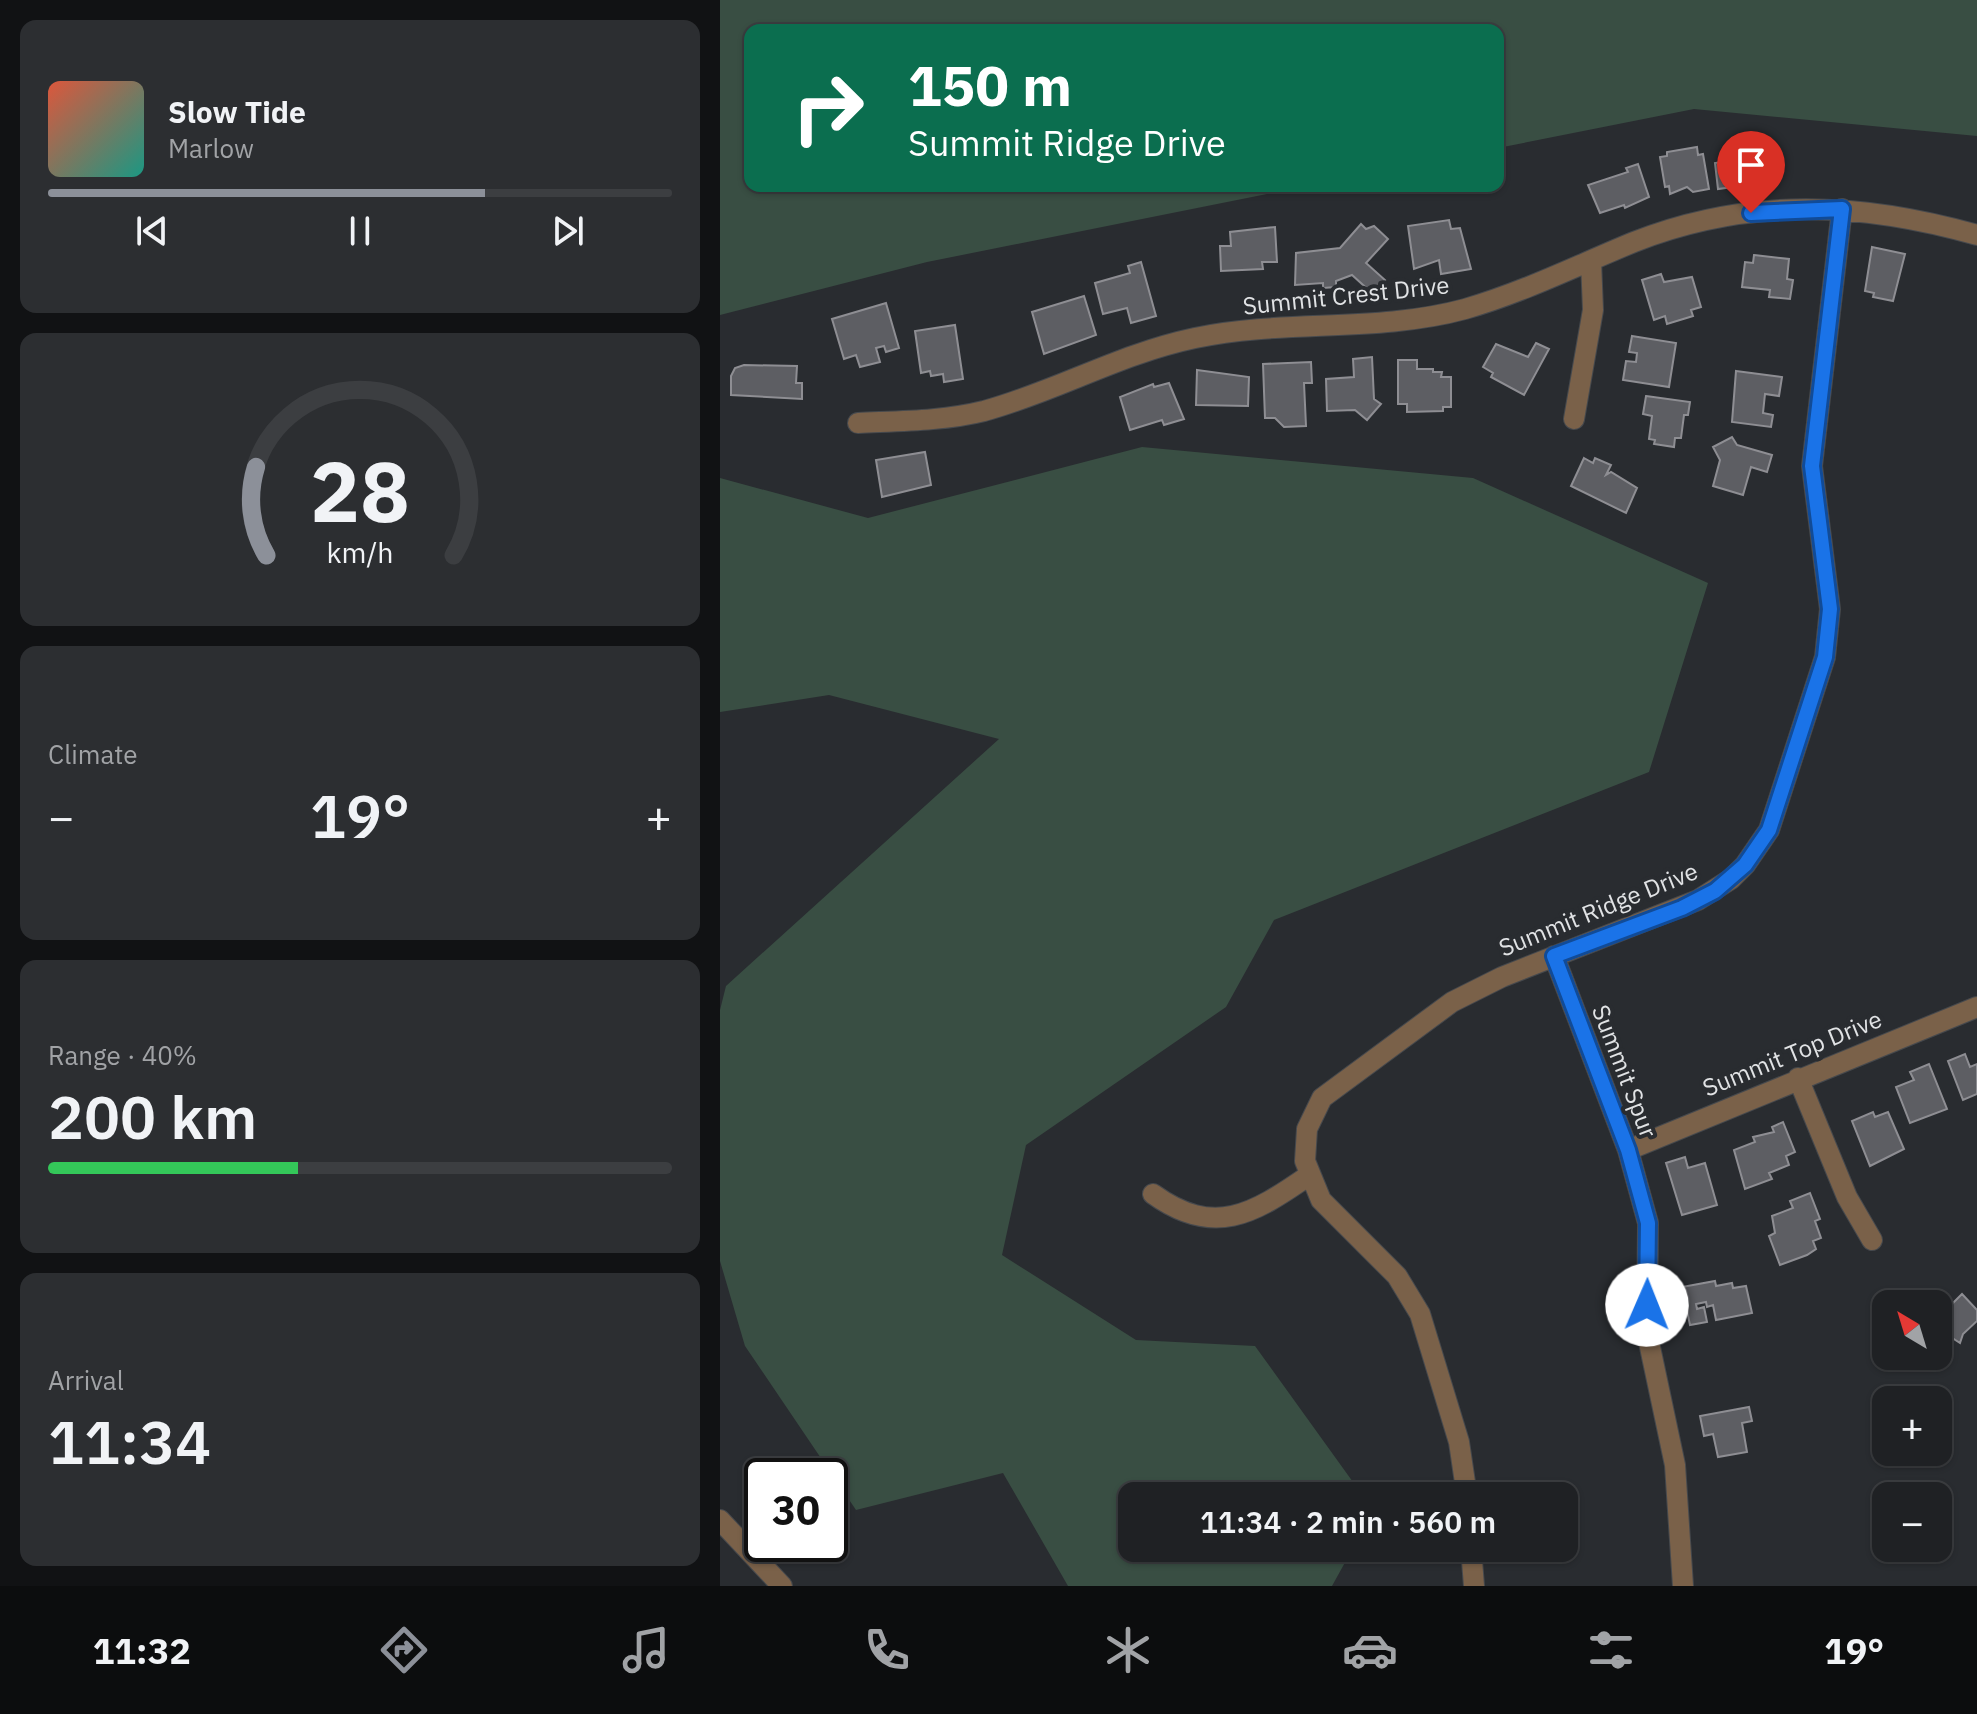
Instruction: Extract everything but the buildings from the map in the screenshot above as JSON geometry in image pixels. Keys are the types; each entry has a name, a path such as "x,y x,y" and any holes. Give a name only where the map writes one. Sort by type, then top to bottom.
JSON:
{"street":[{"name":"Summit Crest Drive","path":"858,423 951,417 985,411 1131,354 1197,337 1420,318 1462,309 1501,298 1681,227 1728,216 1842,209 1897,215 1977,235"},
{"name":"Summit Ridge Drive","path":"1308,1176 1307,1129 1322,1098 1468,992 1682,908 1715,891 1745,865 1769,830 1825,657 1830,609 1812,466 1842,209"},
{"path":"1574,419 1593,310 1591,261"},
{"name":"Summit Spur","path":"1554,956 1628,1150 1648,1223 1647,1333 1675,1465 1683,1586"},
{"name":"Summit Top Drive","path":"1628,1150 1977,1007"},
{"path":"1798,1078 1847,1197 1872,1240"},
{"path":"1153,1194 1190,1216 1226,1219 1249,1212 1308,1176 1321,1200 1397,1276 1420,1314 1459,1442 1465,1482"},
{"path":"720,1520 782,1586"},
{"path":"1472,1562 1474,1586"}],"green space":[{"path":"720,0 1977,0 1977,136 1694,109 1504,147 1504,24 744,24 744,192 1277,192 927,262 720,315"},
{"path":"1142,447 1473,478 1708,583 1649,772 1274,920 1226,1007 1026,1145 1002,1255 1136,1340 1255,1346 1353,1482 1118,1482 1118,1562 1345,1562 1332,1586 1068,1586 1003,1473 856,1510 848,1498 848,1458 821,1458 745,1346 720,1261 720,1010 726,986 999,739 829,695 720,712 720,478 868,518"}],"route":[{"path":"1647,1305 1648,1223 1628,1150 1554,956 1682,908 1715,891 1745,865 1769,830 1825,657 1830,609 1815,513 1812,466 1842,209 1751,213"}]}
